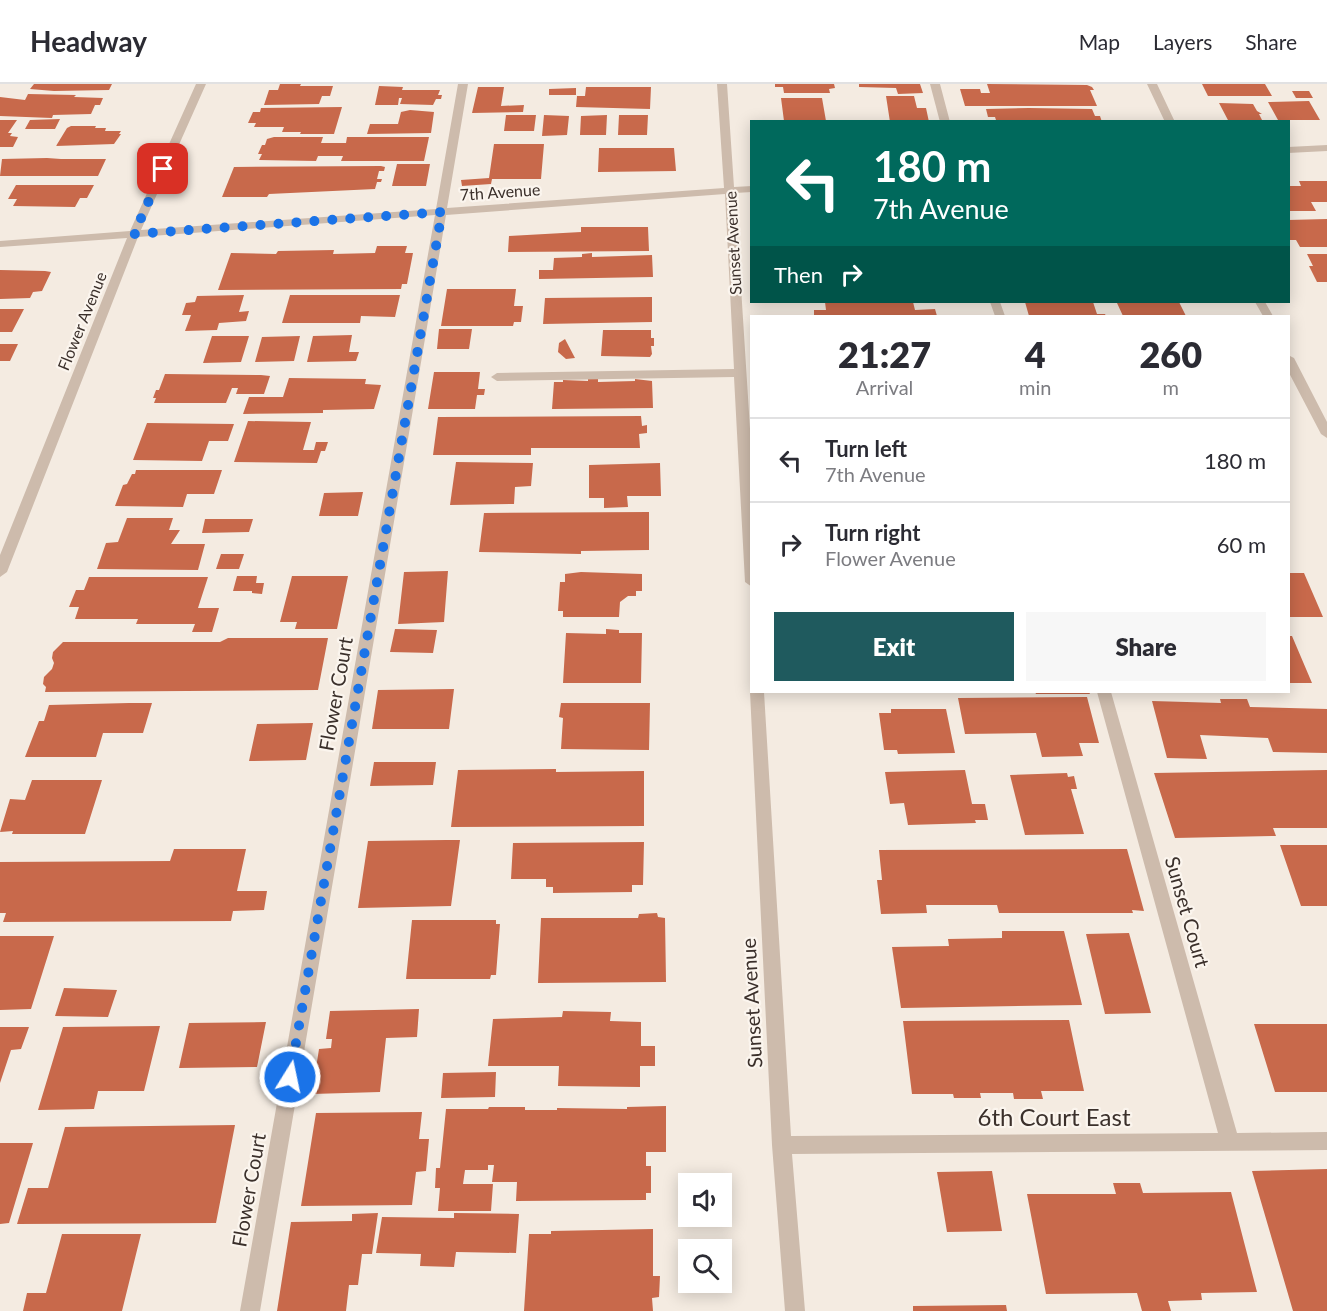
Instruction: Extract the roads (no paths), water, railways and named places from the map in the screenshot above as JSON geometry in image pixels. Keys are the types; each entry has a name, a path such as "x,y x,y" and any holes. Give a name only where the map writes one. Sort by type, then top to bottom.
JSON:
{"street":[{"name":"Flower Avenue","path":"0,572 134,234 201,84"},
{"name":"Flower Court","path":"250,1311 463,84"},
{"name":"Sunset Avenue","path":"722,84 750,547"},
{"path":"935,84 944,120"},
{"path":"1152,84 1169,120"},
{"path":"1290,150 1327,148"},
{"name":"7th Avenue","path":"0,244 750,189"},
{"path":"1290,362 1327,434"},
{"path":"497,377 740,373"},
{"name":"Sunset Avenue","path":"758,693 782,1145 795,1311"},
{"name":"Sunset Court","path":"1104,693 1230,1143"},
{"name":"6th Court East","path":"782,1145 1327,1141"}]}
